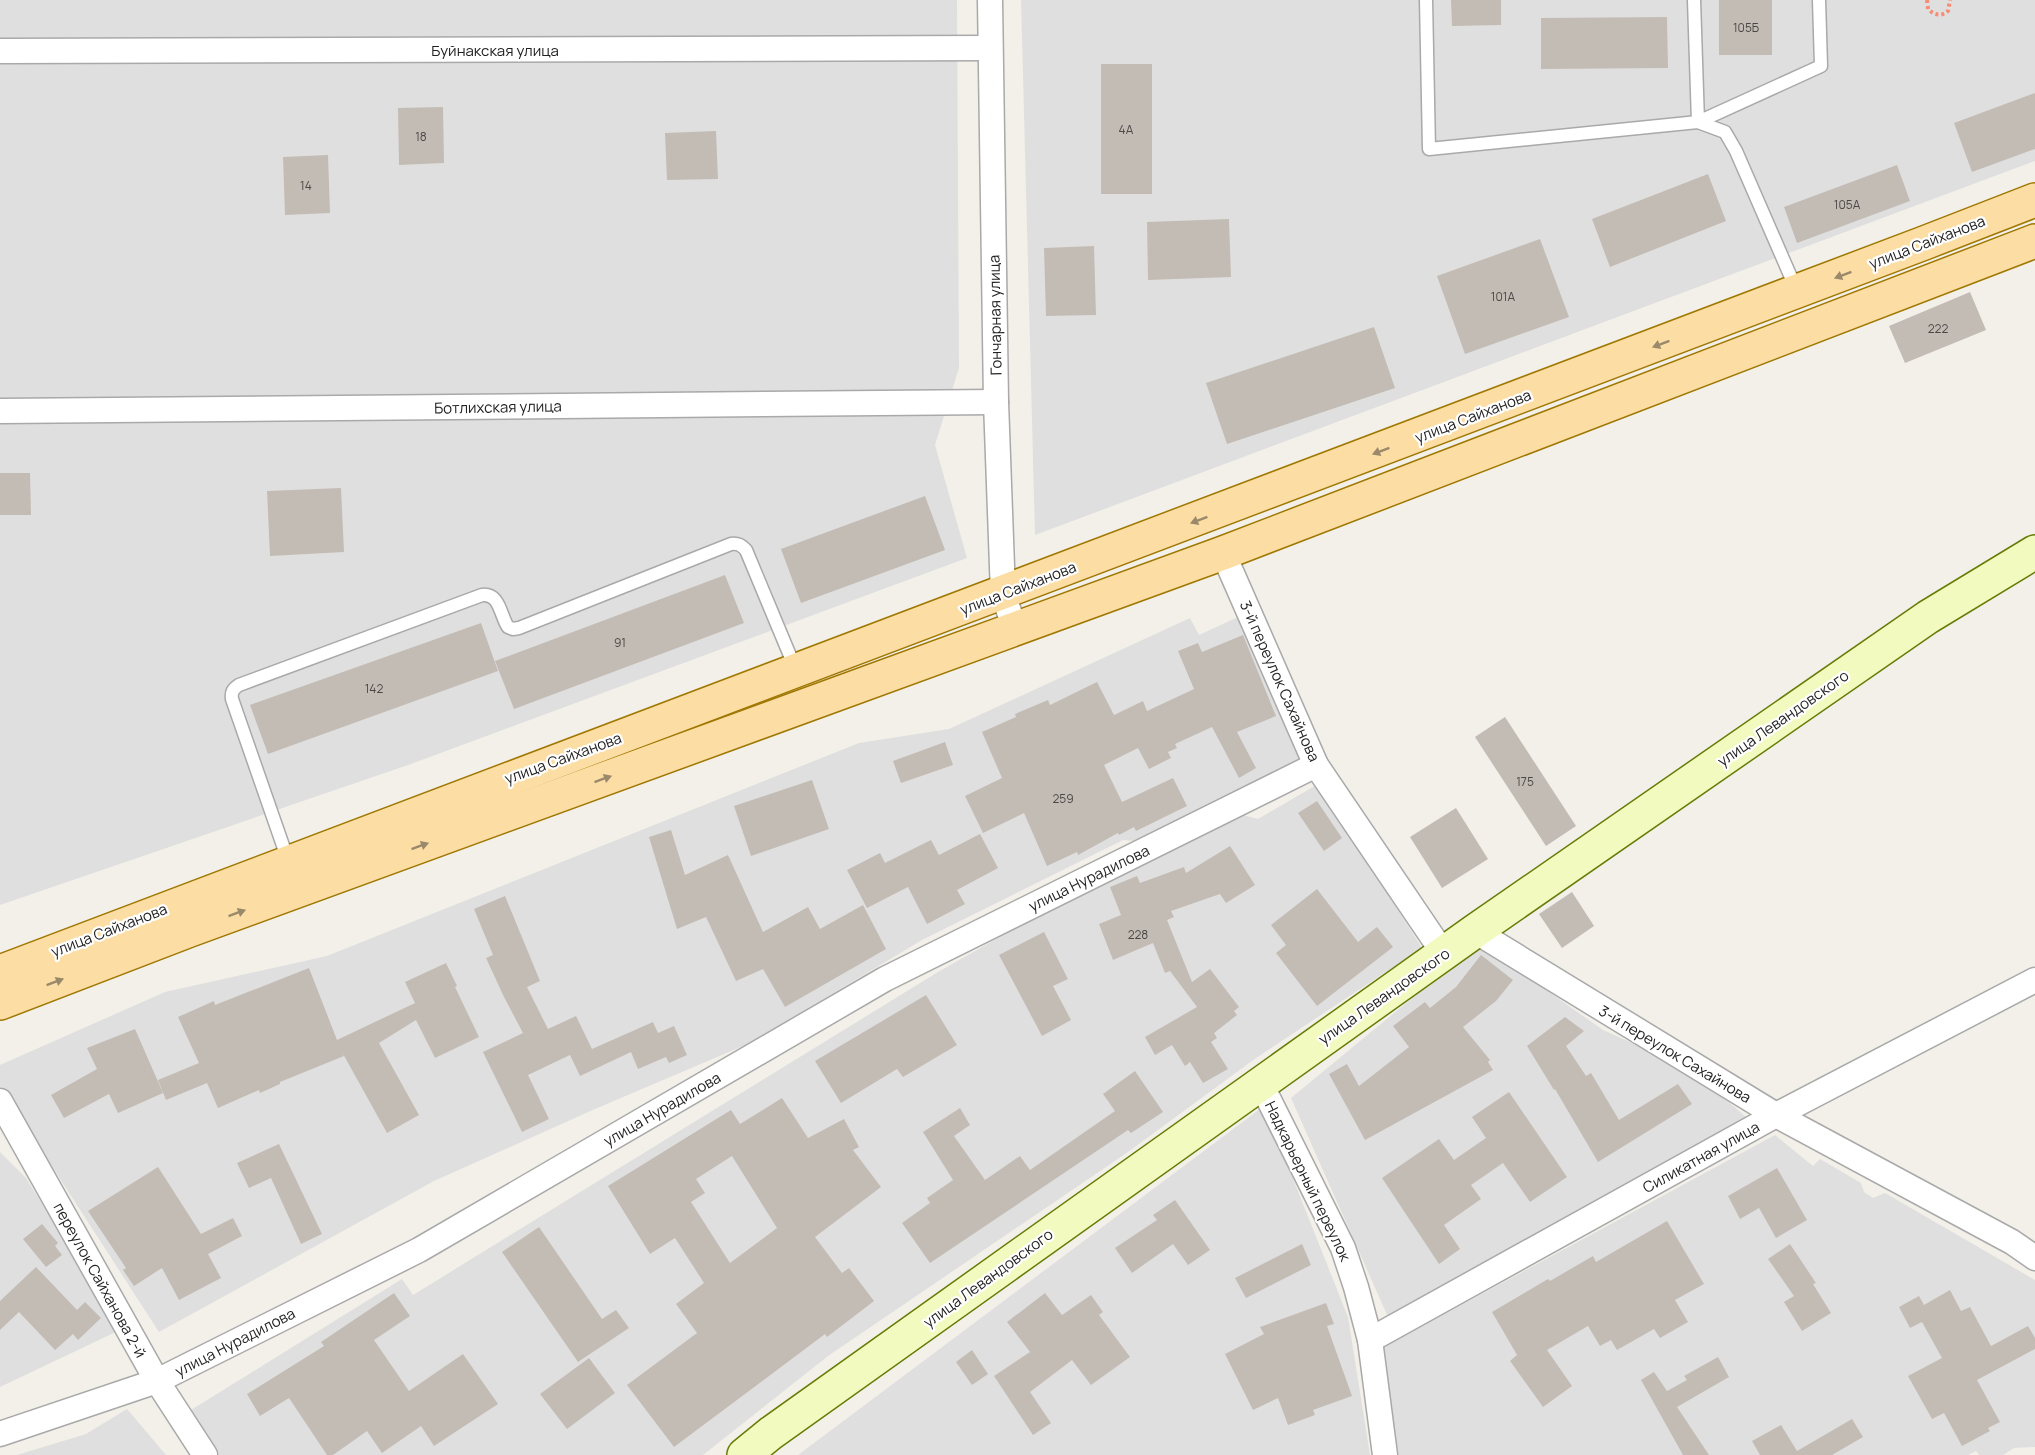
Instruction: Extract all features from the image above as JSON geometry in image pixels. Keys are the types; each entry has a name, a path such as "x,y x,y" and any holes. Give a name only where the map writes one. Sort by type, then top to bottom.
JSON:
{"main road":[{"name":"улица Сайханова","path":"0,972 1798,293 2035,200"},
{"name":"улица Сайханова","path":"0,1003 190,930 1223,553 2035,241"}],"street":[{"name":"Гончарная улица","path":"990,0 996,402 1003,594 1015,629"},
{"name":"Буйнакская улица","path":"0,51 990,48"},
{"name":"Ботлихская улица","path":"0,411 996,402"},
{"name":"улица Левандовского","path":"744,1455 771,1433 1475,931 1928,617 2035,552"},
{"name":"3-й переулок Сахайнова","path":"1223,553 1316,765 1444,954"},
{"name":"улица Нурадилова","path":"0,1434 157,1381 419,1250 885,979 1316,765"},
{"name":"3-й переулок Сахайнова","path":"1475,931 1776,1115 2012,1242 2035,1257"},
{"name":"Силикатная улица","path":"1370,1340 1776,1115 2035,980"},
{"name":"Надкарьерный переулок","path":"1261,1084 1343,1248 1370,1340 1385,1455"},
{"name":"переулок Сайханова 2-й","path":"0,1101 157,1381 205,1455"}],"lane":[{"path":"1426,0 1429,149 1698,122 1821,66 1819,0"},
{"path":"1694,0 1698,122"},
{"path":"1698,122 1725,132 1736,151 1798,293"},
{"path":"288,862 232,699 231,693 234,688 250,681 482,595 488,594 493,597 508,627 519,628 737,543 746,550 796,671"}],"path":[{"path":"1927,0 1928,9 1939,15 1948,11 1950,0"}],"shaded area":[{"path":"0,0 957,0 959,368 935,445 967,558 411,764 0,905"},
{"path":"1021,0 2035,0 2035,161 1035,535"},
{"path":"1238,617 1302,761 1133,841 1123,840 922,940 750,1043 434,1181 159,1332 0,1086 0,1065 165,992 327,956 859,743 949,729 1190,618 1199,635"},
{"path":"1318,784 1422,948 1256,1058 1128,1152 828,1356 703,1455 219,1455 211,1446 191,1410 402,1279 413,1295 938,972 1046,911 1243,815 1258,819"},
{"path":"1479,943 1603,1030 1690,1069 1746,1117 1388,1317 1291,1098"},
{"path":"1264,1106 1348,1317 1370,1455 798,1455"},
{"path":"1775,1135 1813,1166 1820,1159 1861,1183 1864,1192 1873,1198 1885,1193 2035,1280 2035,1447 2014,1448 2003,1455 1979,1455 1976,1451 1968,1455 1396,1455 1384,1347"},
{"path":"0,1152 26,1178 120,1330 0,1387"},
{"path":"127,1409 166,1455 17,1455 86,1434"}],"building":[{"path":"1451,0 1501,0 1501,25 1452,26"},
{"path":"1719,0 1772,0 1772,55 1719,55"},
{"path":"1667,17 1668,68 1541,69 1541,18"},
{"path":"1101,64 1152,64 1152,194 1101,194"},
{"path":"2035,93 2035,149 1972,172 1954,123"},
{"path":"443,107 444,163 399,165 398,108"},
{"path":"716,131 718,179 667,180 665,133"},
{"path":"328,155 330,213 285,215 283,157"},
{"path":"1897,165 1910,201 1797,243 1784,207"},
{"path":"1708,174 1726,221 1610,267 1592,219"},
{"path":"1229,219 1231,277 1148,280 1147,222"},
{"path":"1540,239 1569,317 1465,354 1437,276"},
{"path":"1094,246 1096,315 1046,316 1044,248"},
{"path":"1970,292 1986,330 1905,363 1889,326"},
{"path":"1374,327 1395,388 1227,444 1206,383"},
{"path":"0,473 30,473 31,515 0,515"},
{"path":"341,488 344,552 270,556 267,491"},
{"path":"925,496 945,550 801,603 781,549"},
{"path":"725,575 744,623 514,709 495,661"},
{"path":"481,623 498,671 268,754 250,705"},
{"path":"1243,635 1276,716 1237,732 1256,768 1239,778 1212,727 1175,744 1177,748 1168,752 1171,758 1149,769 1138,748 1104,765 1122,802 1173,778 1187,806 1136,831 1134,827 1119,835 1118,833 1078,855 1077,852 1047,866 1024,813 983,833 965,796 1002,778 982,732 1016,717 1015,714 1048,700 1050,705 1097,682 1114,715 1143,701 1147,711 1194,689 1178,651 1198,643 1202,652"},
{"path":"1505,717 1576,826 1546,846 1475,737"},
{"path":"945,742 953,765 901,783 893,761"},
{"path":"812,780 829,829 751,856 734,806"},
{"path":"1317,801 1342,838 1324,851 1298,813"},
{"path":"1456,808 1488,859 1442,888 1410,837"},
{"path":"671,830 685,875 728,855 763,932 808,907 820,929 863,905 886,949 785,1007 763,969 736,981 706,917 677,929 649,837"},
{"path":"980,834 998,868 957,890 965,904 927,924 908,887 867,908 847,870 880,853 885,863 931,840 939,855"},
{"path":"1230,846 1255,885 1226,903 1220,894 1171,911 1174,917 1167,920 1192,982 1210,969 1239,1007 1234,1011 1237,1015 1214,1033 1217,1038 1211,1042 1228,1069 1203,1083 1190,1062 1185,1066 1172,1045 1155,1055 1145,1037 1197,1007 1170,971 1165,973 1153,943 1113,960 1099,924 1121,915 1110,887 1137,876 1140,883 1184,867 1186,873"},
{"path":"1317,889 1358,942 1377,927 1393,947 1317,1006 1276,953 1286,945 1271,925"},
{"path":"1572,892 1594,926 1562,948 1539,914"},
{"path":"505,896 540,981 527,987 548,1029 576,1016 592,1049 653,1022 658,1033 674,1026 687,1055 669,1063 666,1057 638,1069 631,1052 580,1076 570,1055 528,1075 549,1119 522,1132 483,1052 523,1033 486,958 493,955 474,909"},
{"path":"1044,932 1068,979 1053,986 1071,1020 1042,1036 999,955"},
{"path":"1481,955 1513,980 1496,1001 1463,1027 1490,1060 1488,1062 1493,1070 1365,1140 1329,1074 1347,1064 1359,1086 1409,1047 1393,1026 1425,1002 1430,1008 1456,987"},
{"path":"446,963 479,1037 435,1058 416,1020 379,1043 419,1115 387,1133 342,1052 344,1056 280,1082 260,1093 259,1090 218,1108 207,1083 166,1100 158,1080 199,1063 178,1017 214,1001 215,1005 309,968 337,1040 415,1003 405,982"},
{"path":"926,995 957,1045 903,1077 897,1069 841,1103 815,1061"},
{"path":"1565,1017 1584,1031 1566,1046 1586,1076 1591,1073 1619,1120 1678,1084 1692,1104 1598,1162 1527,1046"},
{"path":"135,1029 163,1093 118,1113 109,1094 64,1118 51,1095 97,1069 87,1048"},
{"path":"1135,1071 1163,1112 1131,1133 1128,1130 930,1263 902,1223 930,1203 927,1198 953,1180 923,1132 960,1108 970,1125 954,1136 985,1180 1020,1156 1030,1170 1115,1111 1103,1094"},
{"path":"1509,1092 1567,1177 1530,1202 1503,1163 1471,1185 1481,1199 1444,1225 1460,1249 1439,1264 1382,1178 1439,1139 1454,1160 1486,1138 1472,1117"},
{"path":"782,1098 808,1138 844,1119 859,1147 853,1150 881,1187 815,1237 842,1273 849,1268 874,1301 827,1337 825,1334 674,1447 627,1385 697,1333 676,1304 704,1283 675,1238 650,1254 608,1186 731,1110 740,1124","holes":["732,1156 777,1228 730,1263 691,1202 705,1193 696,1179"]},
{"path":"279,1144 322,1234 301,1244 271,1178 249,1188 237,1163"},
{"path":"158,1167 201,1234 233,1218 242,1236 208,1254 221,1278 179,1300 162,1268 134,1286 123,1270 126,1268 88,1211"},
{"path":"1777,1168 1807,1220 1776,1238 1759,1208 1740,1219 1728,1196"},
{"path":"1175,1200 1210,1250 1188,1265 1173,1244 1132,1273 1115,1248 1157,1220 1153,1215"},
{"path":"1667,1221 1704,1284 1675,1300 1688,1322 1660,1338 1654,1329 1617,1350 1611,1340 1600,1346 1588,1326 1547,1350 1572,1386 1543,1407 1510,1361 1517,1355 1492,1312 1593,1256 1596,1262"},
{"path":"42,1224 58,1243 55,1246 62,1255 46,1267 23,1239"},
{"path":"539,1227 602,1319 616,1310 629,1328 578,1362 502,1252"},
{"path":"1302,1244 1311,1265 1246,1298 1235,1278"},
{"path":"1790,1244 1816,1283 1813,1284 1831,1313 1802,1331 1784,1302 1794,1296 1768,1259"},
{"path":"36,1267 77,1310 85,1302 101,1318 78,1340 73,1334 55,1350 19,1312 0,1330 0,1301"},
{"path":"1950,1290 1961,1311 1970,1307 1991,1346 2028,1326 2035,1338 2035,1349 1977,1380 2000,1422 1988,1428 1990,1431 1962,1446 1944,1413 1932,1419 1908,1376 1942,1358 1922,1322 1910,1328 1899,1307 1919,1296 1924,1305"},
{"path":"394,1293 410,1316 374,1340 409,1391 463,1354 498,1404 434,1446 421,1426 382,1453 367,1431 333,1455 327,1455 289,1398 260,1416 247,1394 324,1346 321,1342"},
{"path":"1045,1293 1062,1315 1091,1295 1103,1312 1099,1315 1130,1357 1091,1385 1072,1360 1030,1392 1051,1423 1033,1435 994,1376 1030,1352 1007,1322"},
{"path":"1326,1303 1334,1324 1327,1326 1352,1396 1313,1410 1315,1415 1288,1425 1278,1398 1253,1410 1225,1354 1264,1334 1260,1327"},
{"path":"972,1350 988,1374 972,1385 956,1362"},
{"path":"1718,1357 1729,1377 1677,1407 1709,1455 1683,1455 1641,1380 1654,1372 1667,1391 1687,1380 1684,1376"},
{"path":"589,1358 615,1393 567,1429 540,1394"},
{"path":"1852,1419 1863,1437 1832,1455 1760,1455 1752,1441 1781,1425 1797,1451"}]}
